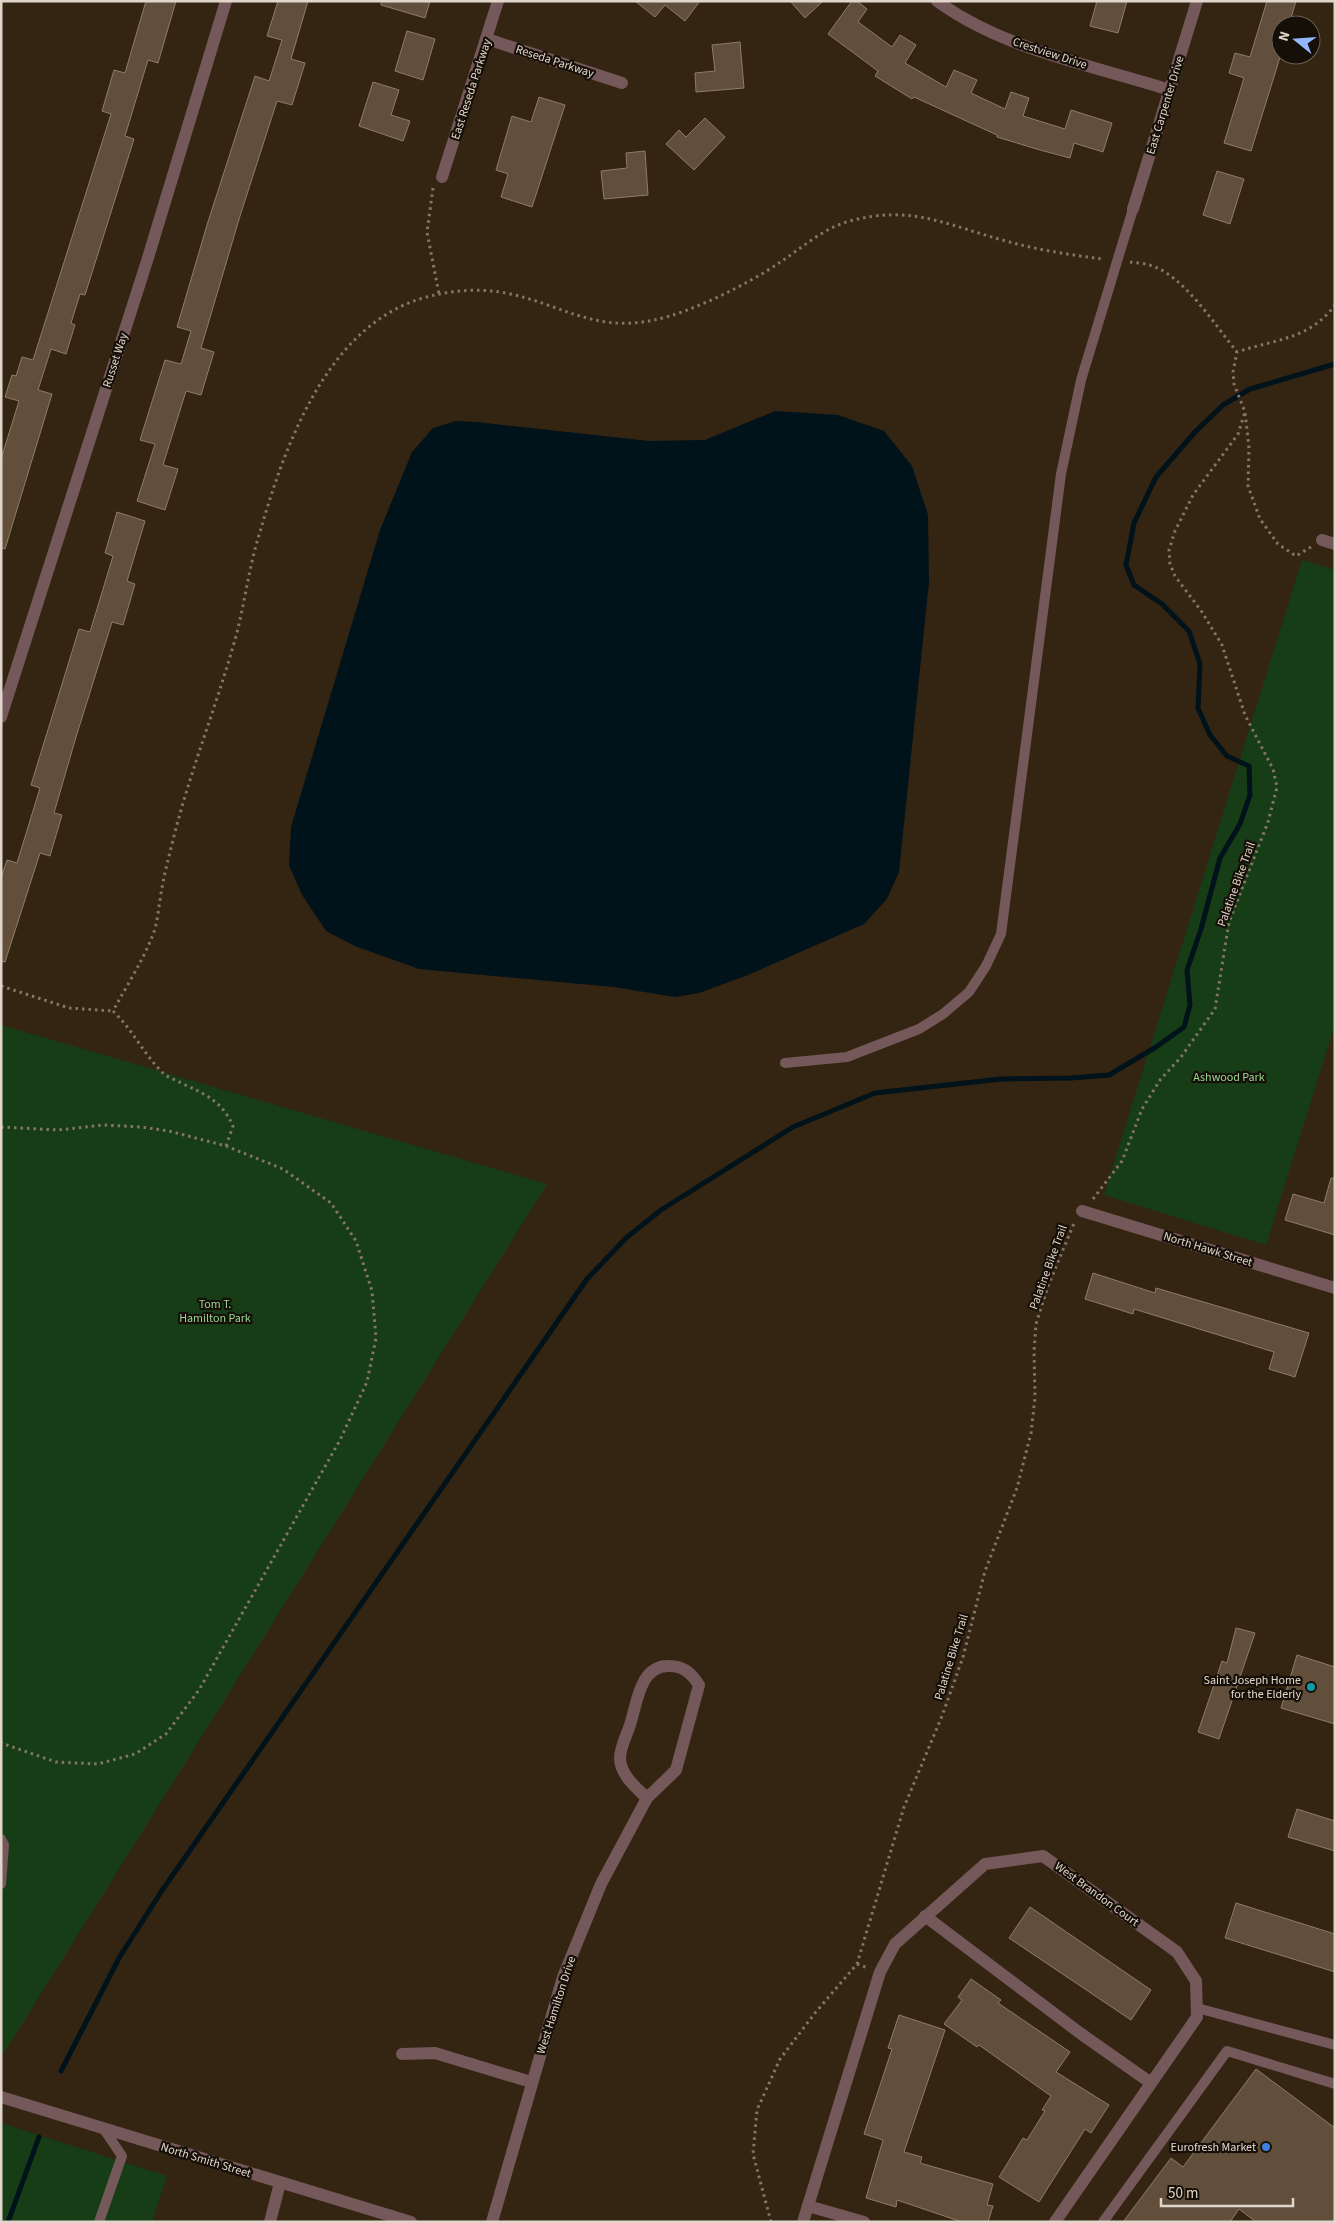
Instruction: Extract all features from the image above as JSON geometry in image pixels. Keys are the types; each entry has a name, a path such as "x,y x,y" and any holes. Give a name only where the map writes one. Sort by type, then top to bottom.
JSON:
{"street":[{"name":"Russet Way","path":"1,717 147,261 226,1"},
{"name":"East Reseda Parkway","path":"442,177 498,1"},
{"name":"Crestview Drive","path":"936,1 987,30 1027,46 1170,90"},
{"name":"East Carpenter Drive","path":"1133,209 1197,1"},
{"name":"Reseda Parkway","path":"487,39 622,83"},
{"path":"1322,540 1335,544"},
{"name":"North Hawk Street","path":"1082,1211 1335,1288"},
{"name":"West Hamilton Drive","path":"492,2222 531,2082 563,1977 600,1884 647,1798 676,1770 699,1685 690,1672 676,1666 661,1666 650,1672 643,1683 620,1757 624,1771 635,1787 647,1798"},
{"name":"West Brandon Court","path":"803,2222 880,1972 895,1944 985,1864 1043,1856 1177,1952 1196,1981 1197,2008 1197,2017 1055,2222"},
{"path":"925,1916 1072,2027 1151,2083"},
{"path":"402,2054 435,2053 531,2082"},
{"name":"North Smith Street","path":"1,2097 411,2222"},
{"path":"270,2222 280,2183"},
{"path":"808,2206 864,2222"}],"lane":[{"path":"785,1063 847,1057 919,1029 943,1014 969,992 986,966 1001,934 1061,474 1081,380 1133,209"},
{"path":"1,1839 4,1845 1,1884"},
{"path":"1197,2008 1335,2045"},
{"path":"1103,2222 1228,2051 1335,2084"},
{"path":"99,2222 122,2156 103,2128"}],"path":[{"path":"440,294 427,232 429,204 435,179 442,177"},
{"path":"113,1011 154,934 164,874 181,808 203,746 236,634 259,533 292,439 326,372 352,342 388,314 420,299 459,289 506,293 582,318 610,324 654,320 713,299 776,265 818,235 849,221 897,213 947,221 1004,240 1057,253 1150,265 1174,278 1194,299 1236,352 1232,372 1234,384 1245,412 1249,448 1248,486 1260,519 1278,544 1296,556 1322,540"},
{"path":"1236,352 1292,337 1311,329 1326,317 1335,305"},
{"name":"Palatine Bike Trail","path":"772,2222 753,2154 757,2110 780,2059 815,2013 857,1964 904,1807 942,1716 963,1657 985,1572 1017,1488 1030,1433 1035,1398 1036,1324 1072,1225 1111,1178 1122,1161 1142,1109 1160,1080 1180,1058 1215,1009 1229,922 1268,822 1277,787 1273,769 1245,715 1222,645 1202,612 1175,576 1170,564 1169,550 1174,531 1193,495 1238,434 1245,412"},
{"path":"1,986 70,1008 113,1011 124,1021 150,1058 166,1075 209,1096 227,1111 233,1126 226,1146"},
{"path":"1,1127 58,1130 104,1125 169,1131 226,1146 283,1169 331,1203 356,1241 372,1290 376,1338 367,1382 340,1440 199,1690 166,1734 135,1754 98,1764 56,1762 1,1743"}],"green space":[{"name":"Ashwood Park","path":"1302,560 1335,570 1335,1024 1266,1245 1104,1195"},
{"name":"Tom T. Hamilton Park","path":"1,1025 547,1184 2,2056 1,2056"},
{"path":"1,2123 167,2176 152,2222 1,2222"}],"shaded area":[{"path":"775,411 838,415 884,431 912,466 928,515 929,582 899,872 887,899 864,924 748,975 699,993 675,997 614,987 419,969 355,946 326,931 302,895 289,865 291,827 380,530 412,452 433,428 456,421 649,441 705,440"}],"building":[{"path":"146,1 176,1 158,63 148,60 125,136 134,139 85,295 80,294 71,323 75,325 66,354 51,349 38,390 52,394 5,549 1,548 1,459 19,401 5,397 12,375 16,376 22,357 33,360 111,114 102,111 114,70 125,73"},
{"path":"278,1 308,1 291,59 305,63 292,105 277,101 240,216 201,348 214,352 201,395 186,391 163,465 178,469 165,510 137,501 155,444 140,440 165,360 181,364 191,331 177,327 207,225 255,76 269,81 282,40 267,36"},
{"path":"381,1 430,1 425,18 381,5"},
{"path":"635,1 700,1 685,21 665,5 655,17"},
{"path":"790,1 823,1 805,18"},
{"path":"852,1 857,1 867,9 858,22 892,47 900,35 916,45 905,63 946,87 954,70 977,80 971,93 1005,109 1011,92 1029,98 1023,116 1065,129 1071,110 1112,123 1103,152 1074,143 1070,158 1040,150 997,137 997,135 914,97 912,99 875,76 878,71 828,34"},
{"path":"1097,1 1127,1 1118,33 1090,26"},
{"path":"1267,1 1296,1 1292,15 1271,15 1271,65 1278,65 1251,151 1224,143 1244,78 1229,73 1235,53 1250,57"},
{"path":"407,31 435,39 423,80 395,71"},
{"path":"740,42 744,88 696,92 695,73 715,71 712,45"},
{"path":"373,82 399,90 391,115 410,121 403,141 359,126"},
{"path":"539,97 565,105 532,207 501,197 508,174 496,170 512,116 531,122"},
{"path":"705,118 725,137 694,170 666,144 679,130 686,137"},
{"path":"645,151 648,195 604,199 601,171 627,168 626,153"},
{"path":"1217,171 1244,179 1230,224 1203,215"},
{"path":"117,512 145,521 127,581 135,584 123,625 112,622 76,737 54,813 62,815 50,856 40,853 5,962 1,961 1,878 7,860 17,863 40,788 31,785 79,629 90,632 113,556 105,553"},
{"path":"1331,1178 1335,1178 1335,1235 1285,1220 1293,1194 1324,1203"},
{"path":"1093,1273 1155,1293 1156,1288 1309,1333 1295,1377 1269,1369 1274,1352 1134,1309 1133,1314 1085,1299"},
{"path":"1236,1628 1255,1633 1219,1739 1198,1732 1222,1661 1227,1663"},
{"name":"Saint Joseph Home for the Elderly","path":"1297,1655 1335,1667 1335,1724 1281,1708"},
{"path":"1297,1809 1335,1821 1335,1851 1288,1837"},
{"path":"1236,1903 1335,1934 1335,1972 1225,1938"},
{"path":"1030,1907 1151,1990 1131,2020 1009,1938"},
{"path":"971,1979 1001,2000 998,2003 1070,2052 1056,2072 1109,2105 1091,2133 1085,2129 1039,2202 999,2177 1023,2138 1027,2140 1045,2111 1042,2110 1051,2096 979,2045 977,2047 944,2024 962,2000 958,1997"},
{"path":"899,2015 945,2030 904,2152 922,2157 920,2163 993,2184 987,2205 993,2206 988,2222 962,2222 897,2200 896,2207 866,2198 883,2140 864,2134 892,2049 888,2048"},
{"name":"Eurofresh Market","path":"1256,2069 1335,2128 1335,2222 1256,2222 1239,2209 1230,2222 1123,2222 1171,2158 1183,2167"}],"waterway":[{"path":"61,2071 119,1958 161,1892 587,1279 626,1238 661,1210 793,1127 875,1093 1001,1079 1071,1078 1109,1075 1156,1047 1184,1027 1190,1005 1187,970 1201,929 1220,858 1240,824 1250,795 1249,766 1227,756 1210,735 1198,708 1200,664 1189,631 1162,604 1134,585 1126,565 1134,523 1156,477 1195,432 1223,405 1250,389 1335,364"},
{"path":"8,2222 39,2137"}],"place":[{"name":"Saint Joseph Home for the Elderly","path":"1311,1687"},
{"name":"Eurofresh Market","path":"1266,2147"}]}
